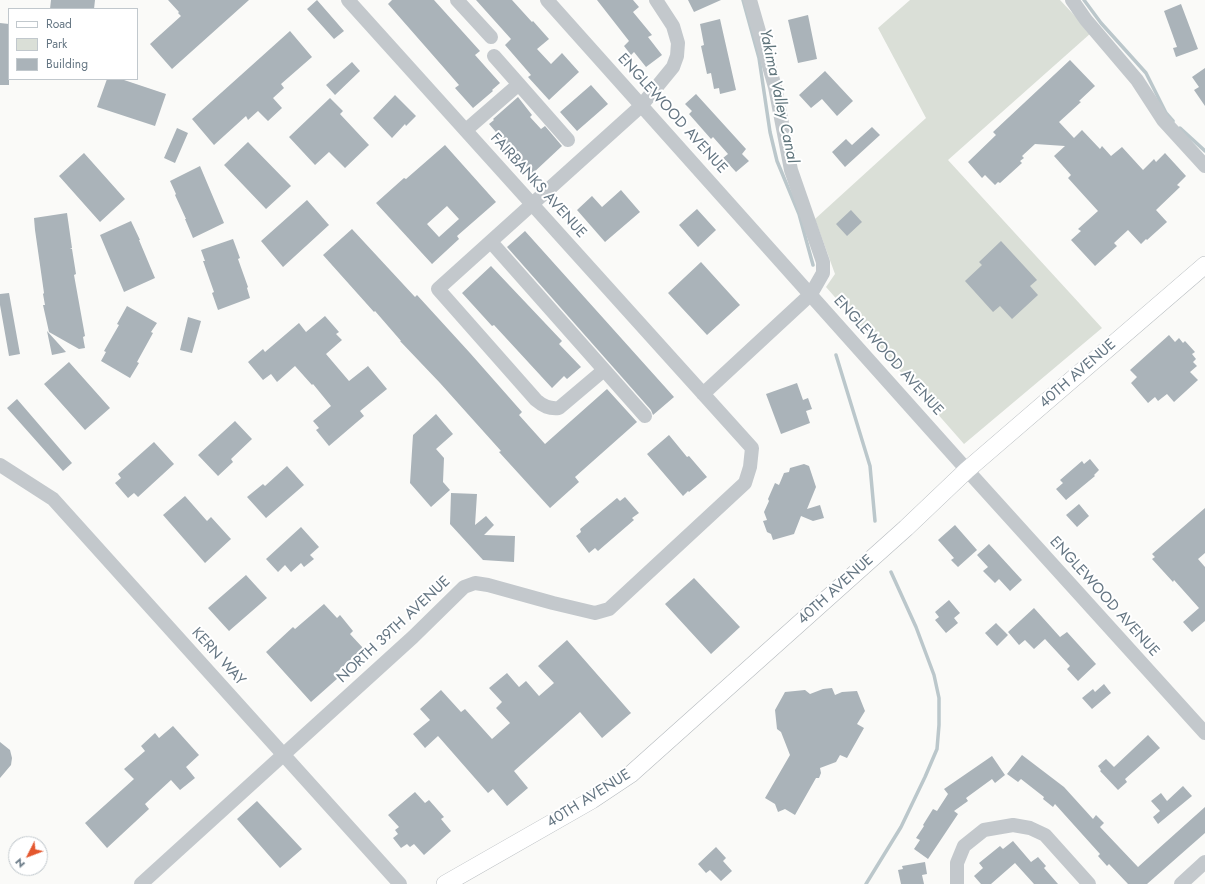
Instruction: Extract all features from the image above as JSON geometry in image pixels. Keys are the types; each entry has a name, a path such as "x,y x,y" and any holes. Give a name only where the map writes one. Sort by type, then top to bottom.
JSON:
{"main road":[{"name":"40TH AVENUE","path":"445,884 592,800 631,774 900,533 967,470 1205,265"}],"street":[{"path":"457,0 491,38"},
{"name":"ENGLEWOOD AVENUE","path":"547,0 967,470 1205,733"},
{"path":"604,370 560,408 551,409 543,406 536,400 438,289 641,106 673,67 678,43 673,26 656,0"},
{"path":"703,394 811,294 823,273 823,262 791,170 775,87 750,0"},
{"path":"1072,0 1086,20 1137,80 1162,120 1205,166"},
{"name":"FAIRBANKS AVENUE","path":"351,1 532,205 703,394"},
{"path":"494,56 568,140"},
{"path":"466,130 519,84"},
{"path":"491,242 645,416"},
{"name":"NORTH 39TH AVENUE","path":"141,884 413,637 464,587 475,583 488,585 595,613 609,609 745,483 750,467 752,448 703,394"},
{"name":"KERN WAY","path":"0,465 53,499 400,884"},
{"path":"957,884 957,863 964,846 984,830 1013,825 1030,828 1045,835 1089,884"},
{"path":"1181,884 1205,862"}],"green space":[{"path":"910,0 1060,0 1091,33 948,160 1102,328 964,444 826,287 835,274 815,219 926,118 878,28"}],"building":[{"path":"51,0 95,0 94,8 50,8"},
{"path":"168,0 249,0 172,69 150,44 181,16"},
{"path":"317,0 344,31 334,39 307,9"},
{"path":"392,0 434,0 480,51 475,55 500,83 473,108 455,88 459,85 388,4"},
{"path":"476,0 512,0 549,39 537,49 551,64 562,53 579,72 549,100 528,77 531,75 505,45 511,39"},
{"path":"597,0 633,0 639,7 633,12 652,35 648,37 662,55 646,67 634,52 631,55 624,46 629,41"},
{"path":"688,0 721,0 694,12"},
{"path":"1181,4 1198,49 1176,57 1173,48 1177,47 1164,11"},
{"path":"808,15 817,59 798,63 788,20"},
{"path":"720,19 736,90 720,94 719,88 714,89 711,73 707,74 701,46 704,45 700,24"},
{"path":"0,23 8,24 9,85 0,85"},
{"path":"290,31 312,57 281,84 284,88 273,98 282,108 268,121 258,111 248,120 246,116 214,145 192,119"},
{"path":"1070,60 1095,86 1079,101 1081,102 1059,122 1074,138 1082,130 1100,149 1102,146 1111,156 1122,147 1143,170 1154,159 1156,162 1165,153 1186,176 1177,185 1180,187 1156,210 1167,222 1141,244 1128,230 1114,243 1117,246 1095,266 1071,240 1081,231 1078,229 1098,211 1068,178 1071,175 1054,156 1065,146 1035,144 1022,156 1024,158 1020,161 1022,163 1000,183 998,182 995,185 985,175 982,178 968,162 996,135 993,132"},
{"path":"352,62 360,71 335,95 326,85"},
{"path":"1205,68 1205,106 1194,90 1199,87 1192,77"},
{"path":"825,71 853,101 837,116 822,99 811,108 799,95"},
{"path":"107,80 124,80 166,94 155,126 97,107"},
{"path":"591,85 608,104 577,131 560,112"},
{"path":"696,94 746,149 742,154 749,161 736,172 723,158 728,154 713,137 711,139 689,114 692,111 685,104"},
{"path":"395,95 416,116 406,126 405,124 392,138 373,118"},
{"path":"518,97 532,115 530,117 541,129 545,126 562,146 532,174 489,124"},
{"path":"330,98 343,111 340,114 369,145 345,168 329,152 315,165 289,137"},
{"path":"872,127 880,135 845,167 832,152 846,139 852,145"},
{"path":"177,128 188,133 175,163 164,158"},
{"path":"248,142 291,186 266,209 224,165"},
{"path":"445,145 496,202 457,236 459,239 432,264 376,203 404,178 406,179","holes":["447,206 459,219 439,237 427,224"]},
{"path":"84,153 125,199 100,222 59,176"},
{"path":"200,166 224,223 193,238 170,181"},
{"path":"621,190 640,212 605,242 577,210 592,196 602,207"},
{"path":"307,200 329,225 283,267 261,241"},
{"path":"697,209 716,230 698,247 679,225"},
{"path":"851,210 862,222 847,236 836,224"},
{"path":"67,213 72,248 70,249 72,249 76,274 74,275 85,336 83,337 85,348 79,349 49,332 43,305 45,305 44,293 35,230 34,218"},
{"path":"131,221 155,278 124,292 100,235"},
{"path":"352,229 415,297 417,295 470,353 522,412 519,415 545,444 607,389 637,422 575,477 579,482 550,508 499,452 501,451 440,383 323,255"},
{"path":"525,231 674,397 653,415 651,410 507,247"},
{"path":"233,239 240,258 238,259 248,287 250,298 218,310 201,250"},
{"path":"1001,241 1037,280 1030,286 1038,295 1012,319 1000,306 993,312 965,281 982,265 979,262"},
{"path":"701,262 740,305 707,335 668,293"},
{"path":"491,266 562,341 559,344 581,367 567,379 564,376 552,388 494,325 492,326 462,293"},
{"path":"9,293 20,354 9,356 0,305 0,294"},
{"path":"127,306 157,323 151,332 153,333 137,362 139,363 130,378 101,361 106,352 104,351 119,325 117,324"},
{"path":"325,316 339,332 336,334 342,340 326,354 349,381 368,366 387,389 360,411 364,416 329,446 316,430 319,428 313,421 331,406 313,384 312,385 295,366 277,382 271,374 263,380 248,362 263,349 265,352 299,323 306,332"},
{"path":"188,317 201,321 192,353 180,350"},
{"path":"47,331 66,352 52,355"},
{"path":"1169,335 1175,342 1179,338 1183,343 1185,341 1195,352 1192,354 1196,359 1193,362 1197,366 1190,372 1198,380 1174,402 1167,394 1158,401 1155,397 1148,403 1131,383 1137,377 1130,370"},
{"path":"69,362 110,408 85,430 44,384"},
{"path":"797,383 803,400 808,398 812,409 806,411 810,423 781,434 766,394"},
{"path":"17,399 72,463 63,471 7,408"},
{"path":"436,414 453,434 436,449 444,458 443,482 450,490 431,507 410,483 413,435"},
{"path":"235,421 252,439 231,459 233,462 218,476 198,455"},
{"path":"669,435 687,457 689,456 707,477 683,496 647,454"},
{"path":"154,442 174,464 138,497 134,493 128,498 115,483 121,478 118,474"},
{"path":"1090,459 1099,470 1094,475 1095,476 1066,500 1056,489 1063,483 1060,480 1082,461 1084,464"},
{"path":"804,464 809,466 816,487 807,509 820,505 824,518 813,521 801,516 794,534 773,540 771,534 767,532 763,521 767,520 764,512 769,501 768,499 775,483 779,485 784,473 789,472 790,468"},
{"path":"287,466 304,485 266,518 247,497 263,484 265,486"},
{"path":"451,493 477,494 475,525 486,516 494,525 484,535 515,536 514,562 483,560 450,524"},
{"path":"185,496 207,521 211,517 231,539 205,563 163,515"},
{"path":"625,497 639,513 632,518 634,520 598,551 595,548 589,553 576,536 581,532 580,529 617,498 620,501"},
{"path":"1079,504 1089,516 1077,527 1066,515"},
{"path":"1205,508 1205,553 1198,559 1205,567 1205,621 1192,632 1183,622 1199,608 1174,580 1173,582 1152,559 1155,557 1152,554"},
{"path":"955,525 977,550 958,567 951,560 954,558 938,540"},
{"path":"301,527 319,547 310,555 314,559 304,567 301,563 291,572 285,565 278,572 266,559"},
{"path":"989,544 1022,580 1010,591 999,579 995,583 983,571 988,567 977,555"},
{"path":"246,575 267,598 229,631 208,608"},
{"path":"694,578 740,627 711,654 665,604"},
{"path":"949,600 960,613 954,618 958,623 946,633 935,620 939,617 935,612"},
{"path":"324,604 337,618 340,615 353,631 350,634 363,648 335,674 338,678 311,702 266,652 293,627 295,629"},
{"path":"1034,608 1060,637 1067,632 1096,664 1078,681 1067,669 1070,666 1045,639 1034,649 1025,640 1019,645 1008,632"},
{"path":"996,623 1008,635 997,646 985,633"},
{"path":"567,640 631,713 602,738 580,712 514,771 528,788 507,806 493,789 488,793 438,736 425,748 413,734 430,720 420,709 441,690 461,712 465,709 492,739 510,723 496,708 502,702 489,688 507,673 519,687 526,681 539,696 554,683 538,666"},
{"path":"1104,684 1111,693 1092,709 1082,698 1093,689 1095,692"},
{"path":"832,688 835,695 842,692 857,691 865,711 857,724 864,728 847,758 840,755 836,762 820,768 821,773 819,778 816,778 795,815 785,809 778,812 775,804 765,798 790,755 781,732 777,729 775,710 785,692 805,690 810,694 823,689"},
{"path":"173,726 199,755 186,767 195,778 180,790 171,780 145,804 149,809 107,848 85,823 134,779 124,769 145,751 141,746 155,733 159,738"},
{"path":"1148,735 1160,748 1125,779 1127,782 1118,790 1100,771 1101,770 1098,766 1106,759 1114,767"},
{"path":"0,742 10,750 12,758 11,765 0,778"},
{"path":"1022,755 1064,787 1093,819 1096,815 1104,823 1100,827 1138,867 1205,807 1205,833 1147,884 1128,884 1109,864 1107,866 1098,856 1100,854 1055,804 1053,807 1043,799 1044,797 1021,779 1018,782 1007,774"},
{"path":"992,756 1005,775 995,783 992,779 966,798 968,801 954,811 958,814 928,859 914,849 920,840 916,838 924,826 923,825 933,809 937,811 948,794 944,789"},
{"path":"1183,786 1192,796 1158,824 1153,817 1160,811 1151,801 1161,793 1167,801"},
{"path":"415,792 425,803 429,800 444,817 441,819 451,831 424,855 414,844 410,847 407,844 401,848 393,838 398,834 395,830 399,827 388,815"},
{"path":"257,801 302,849 280,868 237,819"},
{"path":"1013,841 1031,862 1038,857 1046,866 1044,868 1058,884 1034,884 1015,863 991,884 981,884 974,876 983,868 979,863 1000,846 1003,849"},
{"path":"716,847 726,858 723,861 732,871 721,881 710,870 706,873 698,864"},
{"path":"925,862 927,874 922,875 924,884 901,884 898,870 903,869 902,866"}],"waterway":[{"name":"Yakima Valley Canal","path":"743,0 759,58 770,132 777,161 799,214 813,265"},
{"name":"Yakima Valley Canal","path":"1084,0 1101,23 1146,73 1166,113 1173,121"},
{"name":"Yakima Valley Canal","path":"1180,128 1205,151"},
{"name":"Yakima Valley Canal","path":"836,355 870,466 875,521"},
{"name":"Yakima Valley Canal","path":"866,884 901,827 925,777 937,749 939,725 939,698 934,675 916,627 891,572"}]}
